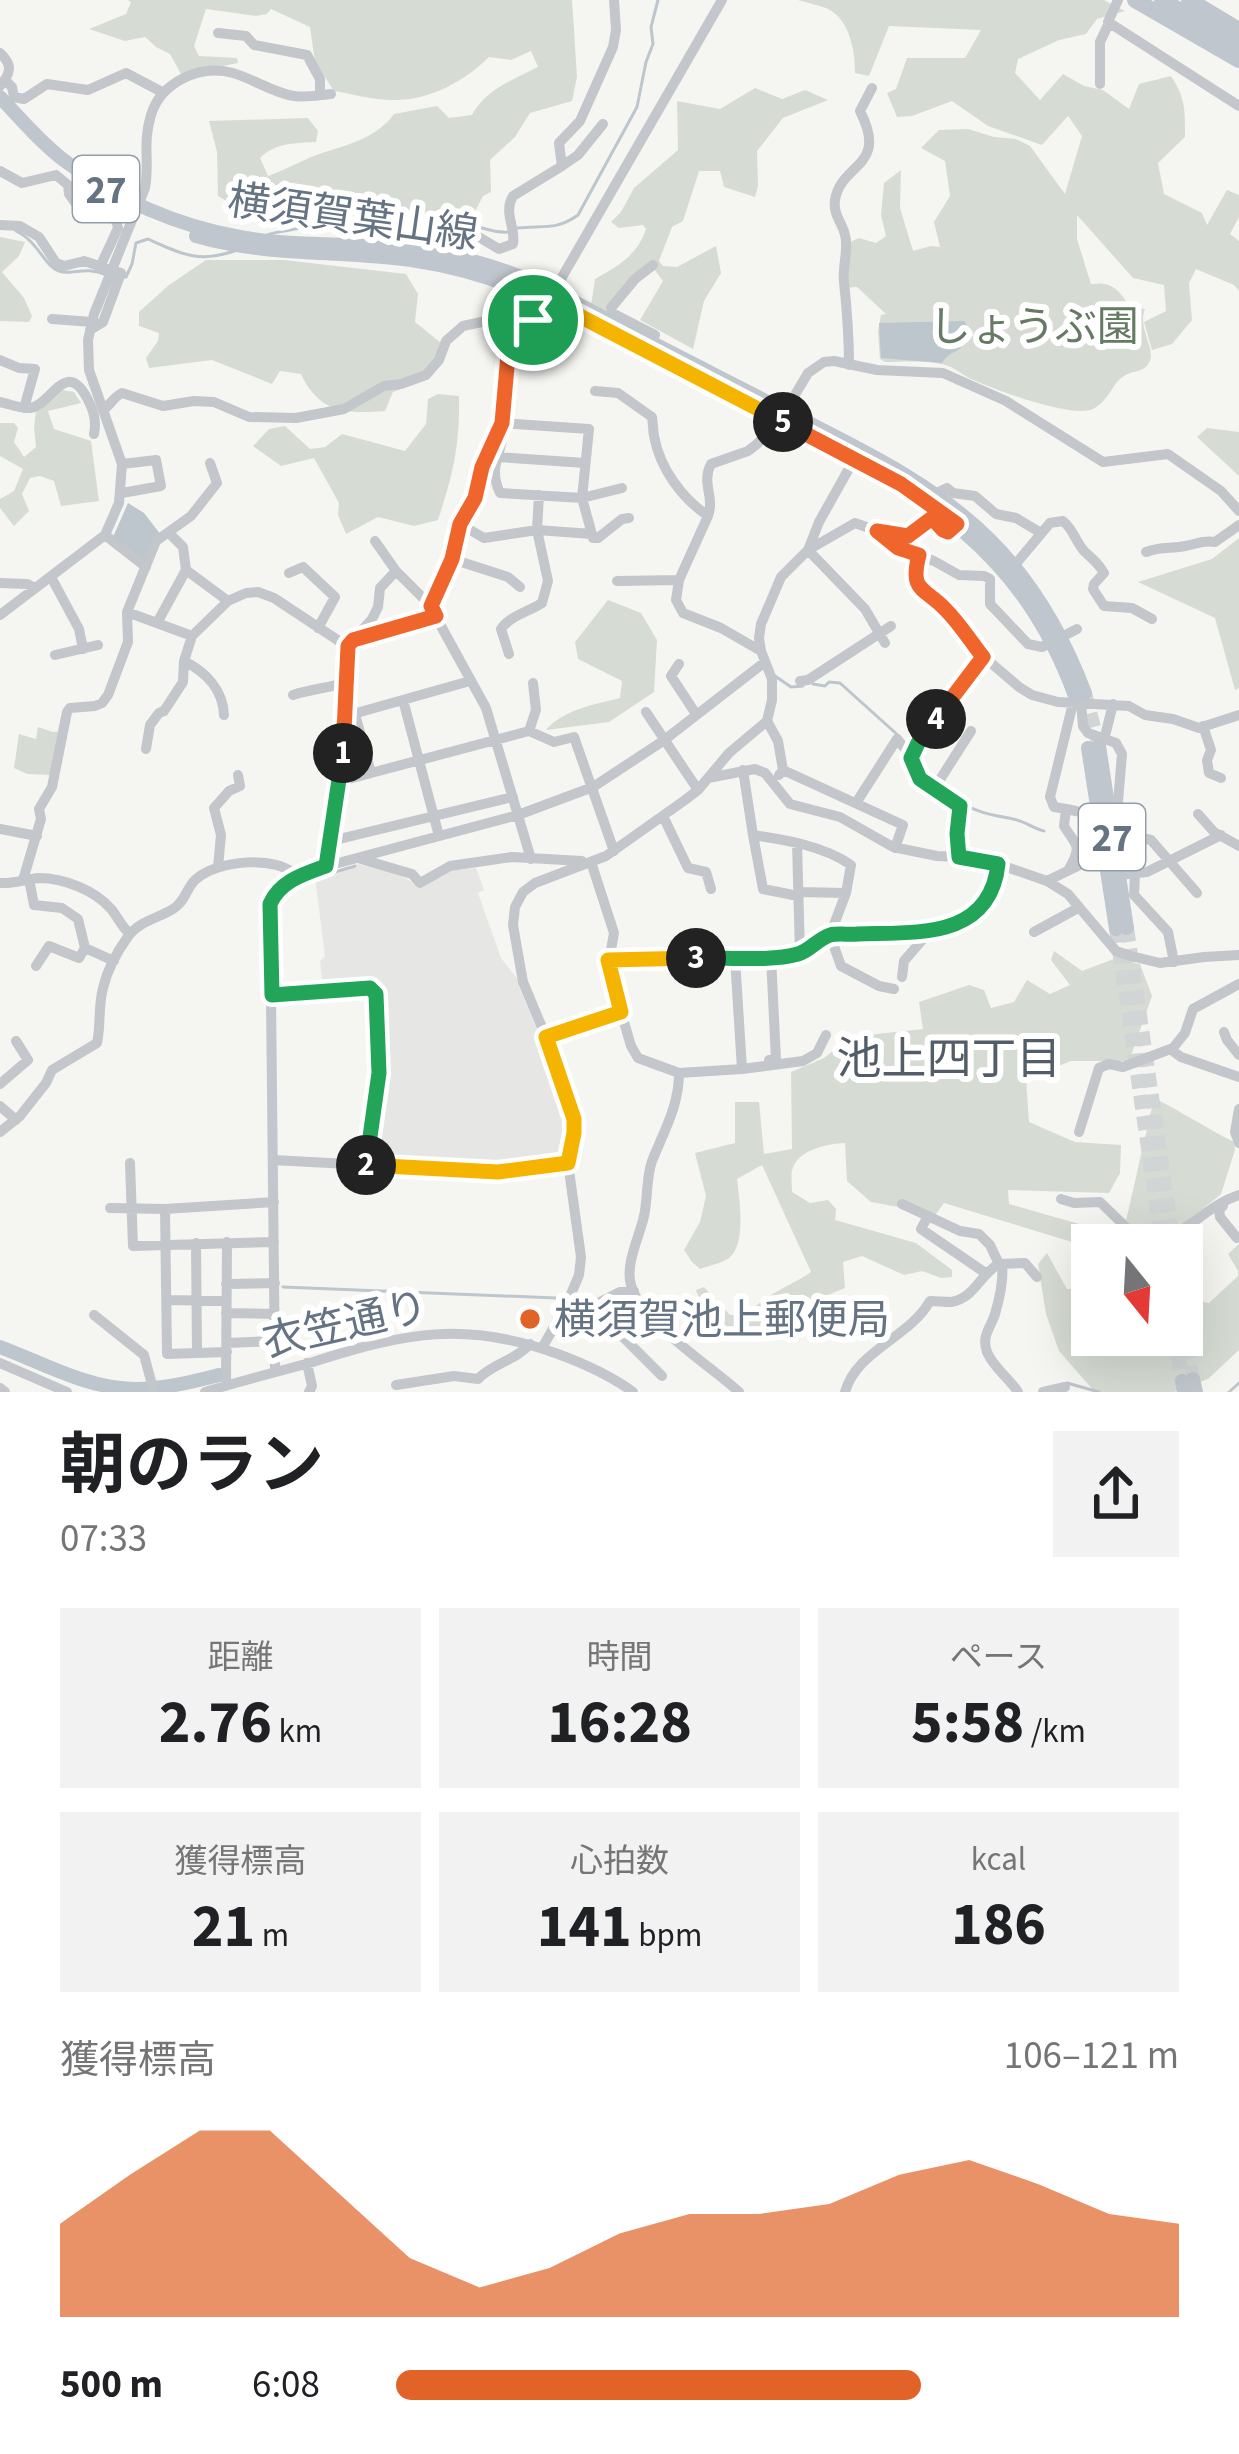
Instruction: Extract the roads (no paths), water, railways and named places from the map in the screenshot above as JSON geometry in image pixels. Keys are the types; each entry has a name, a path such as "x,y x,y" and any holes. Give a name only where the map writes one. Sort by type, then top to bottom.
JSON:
{"highway":[{"path":"1136,0 1239,60"},
{"path":"1162,0 1239,46"},
{"path":"1189,0 1239,31"}],"main road":[{"name":"横須賀葉山線","path":"0,97 64,161 136,214"},
{"name":"横須賀葉山線","path":"0,109 59,167 136,214 202,228 234,241 425,251 457,264 501,270 935,494 967,518 1030,585 1061,635 1078,699"},
{"name":"横須賀葉山線","path":"857,453 957,524 994,559 1024,596 1059,655 1078,699"},
{"name":"27","path":"1097,745 1109,851 1121,928 1118,875 1109,851"}],"street":[{"path":"562,166 559,143 580,121 613,46 614,0"},
{"path":"99,408 122,393 164,406 214,402 249,417 296,418 344,409 384,386 426,375 446,341 463,326 505,317 539,317 722,0"},
{"path":"1100,84 1100,41 1118,0"},
{"path":"1109,23 1239,106"},
{"path":"0,615 105,535 115,517 122,493 122,464 89,370 91,326 149,169 145,139 155,103 181,79 215,71 297,97 326,94 307,55 254,45 246,36 218,33"},
{"path":"0,53 10,69 3,83 12,87 14,97 24,100 47,84 88,90 126,73 162,92"},
{"path":"849,365 843,280 846,236 835,215 835,198 870,148 860,111 872,88"},
{"path":"457,264 471,236 499,249 513,244 508,215 513,196 578,155 603,124"},
{"path":"0,171 22,183 56,175 68,184 76,204 115,217 118,227 100,267"},
{"path":"0,224 20,226 39,237 56,263 84,261 122,273 104,322 91,326 52,320"},
{"path":"651,348 655,335 612,313 611,308 635,278 653,265"},
{"path":"495,320 508,355 504,439 492,472 500,493 582,498 622,488"},
{"path":"0,360 35,369 24,408"},
{"path":"763,657 721,628 683,613 676,600 679,580 711,507 706,475 711,464 748,452 783,415 817,366 834,361 943,373 1006,401 1103,462 1168,454 1221,491 1239,511"},
{"path":"0,402 24,408 40,405 60,384 70,382 99,408"},
{"path":"595,391 618,393 652,417 670,478 708,516"},
{"path":"94,434 99,408"},
{"path":"502,423 589,429 582,498 593,538 629,518"},
{"path":"146,749 150,725 183,682 192,636 228,601 246,593 267,595 351,643 434,611 460,524 475,498 482,467 502,423"},
{"path":"808,550 857,453"},
{"path":"498,457 585,464"},
{"path":"122,464 156,460 161,487 122,493"},
{"path":"37,966 49,946 80,958 85,948 78,919 62,908 34,905 26,880 41,819 39,809 52,787 67,712 102,703 108,695 128,642 127,612 156,542 191,517 217,484 210,463"},
{"path":"935,494 947,488 975,496 996,514 1016,518 1041,532"},
{"path":"509,654 502,625 542,603 548,581 537,530 539,495"},
{"path":"396,1385 454,1376 478,1379 489,1368 536,1346 566,1306 579,1275 581,1257 568,1163 574,1119 523,982 513,926 523,892 614,851 698,790 729,753 767,721 772,679 759,638 761,623 782,577 808,550 855,523 908,536 932,518 948,532 957,524"},
{"path":"1014,566 1050,523 1063,521 1104,573 1093,589 1104,605 1132,608 1152,619"},
{"path":"460,524 484,538 537,530 592,534"},
{"path":"1146,553 1162,546 1214,542 1239,525"},
{"path":"877,531 898,548 959,575 990,579 990,604 1028,644 1043,647 1074,631"},
{"path":"157,623 186,570 183,547 170,533"},
{"path":"105,535 146,567"},
{"path":"375,541 434,611 486,708 531,860"},
{"path":"808,550 865,609 882,638"},
{"path":"919,555 914,574 924,594 948,611 983,657 1032,694 1129,706 1192,727 1239,716"},
{"path":"452,559 508,577 520,587"},
{"path":"290,573 303,567 335,597 318,628"},
{"path":"186,570 228,601"},
{"path":"326,866 350,715 351,643 373,619 380,588 396,571"},
{"path":"51,577 79,629 83,649"},
{"path":"617,581 679,580"},
{"path":"0,583 35,589"},
{"path":"127,612 192,636"},
{"path":"800,682 882,638 891,626"},
{"path":"55,655 98,645"},
{"path":"275,1372 270,904 275,894 326,866 518,814 593,787 663,741 763,657"},
{"path":"911,758 920,739 983,657"},
{"path":"184,661 199,668 214,685 224,715"},
{"path":"679,664 671,676 696,714"},
{"path":"350,715 470,681"},
{"path":"293,694 347,682"},
{"path":"530,731 536,710 533,683"},
{"path":"1078,699 1083,726 1097,745"},
{"path":"1078,699 1050,797 1054,807 1086,813"},
{"path":"403,700 439,836"},
{"path":"1097,745 1113,704"},
{"path":"646,712 698,790"},
{"path":"350,715 371,773"},
{"path":"767,721 778,741 783,770 773,783"},
{"path":"1203,726 1211,750 1209,773 1220,778"},
{"path":"341,781 530,731 554,742 574,737 614,851"},
{"path":"934,789 971,731"},
{"path":"856,803 897,739 920,779 960,806 959,857"},
{"path":"1097,745 1116,743 1122,754 1122,821 1137,837 1151,840 1197,893"},
{"path":"707,778 755,769 765,773 790,804 840,817 896,848 998,864 1047,881 1068,894 1116,951 1145,961 1239,956"},
{"path":"743,770 763,890 846,893"},
{"path":"783,770 903,825 896,848"},
{"path":"218,867 220,835 214,808 229,791 241,786 238,775"},
{"path":"331,841 513,797"},
{"path":"1066,809 1064,826 1078,846 1068,871"},
{"path":"1198,814 1214,832 1239,846"},
{"path":"663,816 688,868 706,872 711,889"},
{"path":"0,830 37,836"},
{"path":"753,835 838,856 850,866 846,893 830,935 841,966 894,989"},
{"path":"1118,875 1153,869 1221,836"},
{"path":"1047,881 1137,837"},
{"path":"797,843 800,954"},
{"path":"357,857 412,874 420,883 451,866 512,857 587,862"},
{"path":"587,862 614,933 608,960 638,1058 680,1073 742,1069 803,1061 817,1053 826,1035"},
{"path":"0,1132 16,1120 52,1070 97,1043 103,986 129,933 181,904 196,880 218,867 278,863 298,878"},
{"path":"608,960 800,954 830,935 929,932 955,926 993,891 998,864"},
{"path":"1135,873 1134,895 1168,932 1174,962"},
{"path":"0,883 63,879 98,898 129,933"},
{"path":"1034,932 1078,908"},
{"path":"902,976 904,961 929,932"},
{"path":"85,948 114,961"},
{"path":"764,1066 764,1061 776,1060 771,956"},
{"path":"735,958 742,1069"},
{"path":"1079,1132 1102,1066 1123,1067 1171,1049 1186,1034 1193,1009 1239,984"},
{"path":"272,995 370,988 376,994 379,1073 366,1165"},
{"path":"546,1037 621,1012"},
{"path":"1224,1031 1239,1055"},
{"path":"0,1084 28,1060 16,1041"},
{"path":"1171,1049 1181,1058 1239,1077"},
{"path":"680,1073 677,1101 650,1164 629,1277 650,1317 739,1392"},
{"path":"0,1106 16,1120"},
{"path":"1239,1109 1235,1132 1239,1142"},
{"path":"273,1160 498,1172 568,1163"},
{"path":"130,1163 133,1246 274,1242"},
{"path":"1233,1197 1219,1210 1237,1238"},
{"path":"1193,1224 1233,1197"},
{"path":"1061,1199 1100,1202 1123,1224"},
{"path":"110,1208 274,1202"},
{"path":"902,1204 984,1237 1001,1264 1002,1287 985,1341 988,1354 1018,1392"},
{"path":"166,1209 167,1354"},
{"path":"928,1216 921,1229 985,1272"},
{"path":"226,1385 227,1242"},
{"path":"196,1244 197,1353"},
{"path":"844,1392 849,1377 923,1314 930,1301 955,1301 969,1294 985,1272 1001,1264 1025,1263 1037,1277"},
{"path":"226,1284 274,1283"},
{"path":"566,1306 592,1306 620,1292 634,1291"},
{"path":"167,1300 275,1314"},
{"path":"592,1306 662,1376"},
{"path":"94,1315 144,1355 154,1392"},
{"name":"衣笠通り","path":"205,1392 226,1385 244,1386 368,1344 431,1333 482,1335 536,1346 584,1363 633,1392"},
{"path":"144,1355 197,1353 275,1341"},
{"path":"307,1363 309,1392"},
{"path":"0,1364 68,1392"},
{"path":"1043,1392 1065,1387"}],"waterway":[{"path":"517,228 556,225 578,215 637,107 658,0"},
{"path":"267,235 360,220 416,233 463,225 508,232"},
{"path":"16,231 59,271 107,275"},
{"path":"122,277 132,264 136,243 148,239 191,255 237,250"},
{"path":"775,676 791,687 803,686"},
{"path":"813,684 840,683 900,737"},
{"path":"962,803 1044,831"},
{"path":"278,908 301,885 355,866"},
{"path":"283,1287 556,1298"},
{"path":"0,1347 83,1380 117,1388 156,1388 219,1375"},
{"path":"1067,1383 1099,1392"},
{"path":"1229,1392 1239,1383"}],"tunnel":[{"path":"1085,693 1099,746"},
{"path":"1127,928 1171,1224"},
{"path":"1116,929 1159,1224"},
{"path":"1178,1356 1182,1381"},
{"path":"1190,1356 1193,1379"}],"place":[{"name":"横須賀池上郵便局","path":"530,1319"}],"district":[{"name":"池上四丁目","path":"949,1058"}],"park label":[{"name":"しょうぶ園","path":"1034,326"}]}
